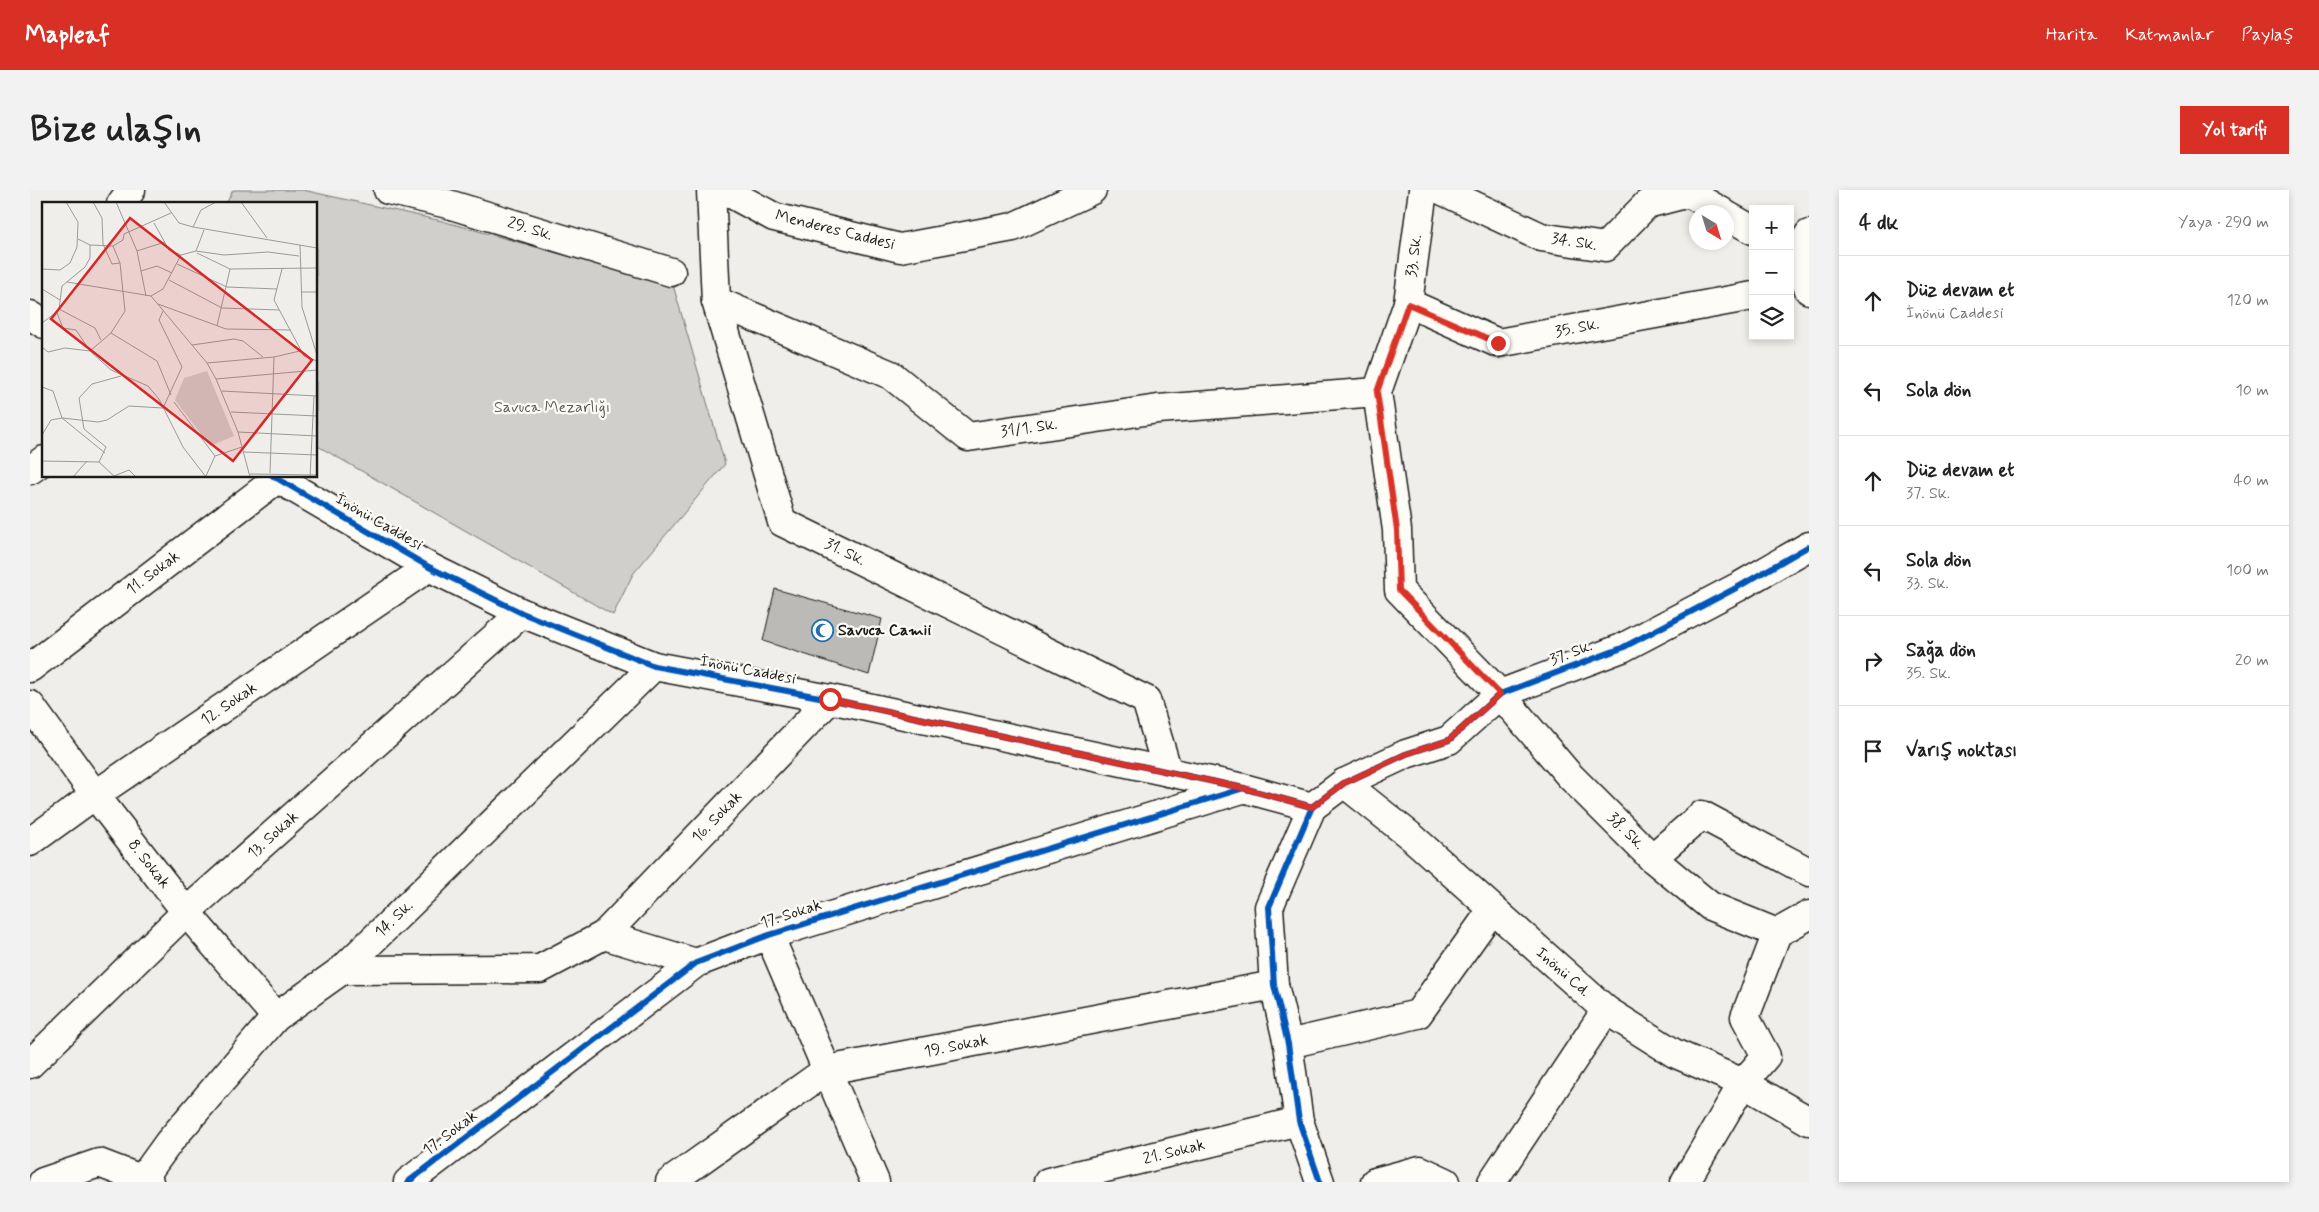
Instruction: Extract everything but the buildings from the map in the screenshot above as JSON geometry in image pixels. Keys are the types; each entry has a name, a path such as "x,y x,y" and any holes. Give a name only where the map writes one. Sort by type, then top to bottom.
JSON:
{"street":[{"path":"123,202 130,190"},
{"name":"29. Sk.","path":"388,190 448,204 671,272"},
{"name":"31. Sk.","path":"711,190 716,301 782,522 1146,700 1168,772"},
{"name":"Menderes Caddesi","path":"724,190 774,217 900,248 1012,226 1092,190"},
{"name":"33. Sk.","path":"1423,190 1408,304 1377,392 1397,530 1399,590 1500,694"},
{"name":"34. Sk.","path":"1441,190 1541,237 1605,247 1647,204 1689,193 1710,205"},
{"path":"1734,219 1749,228"},
{"path":"1798,247 1802,288"},
{"name":"35. Sk.","path":"1408,304 1498,343 1749,297"},
{"name":"31/1. Sk.","path":"716,301 891,375 968,437 1158,408 1377,392"},
{"path":"30,315 42,322"},
{"path":"30,470 42,461"},
{"name":"11. Sokak","path":"30,668 274,478"},
{"name":"İnönü Caddesi","path":"277,478 429,567 522,613 654,666 830,699 1243,788 1312,807"},
{"name":"37. Sk.","path":"1312,807 1344,783 1406,754 1449,740 1500,694 1622,648 1738,587 1809,546"},
{"name":"12. Sokak","path":"30,842 429,567"},
{"name":"13. Sokak","path":"30,1064 186,912 522,613"},
{"name":"14. Sk.","path":"146,1180 169,1142 276,1017 342,970 654,666"},
{"name":"38. Sk.","path":"1500,694 1569,775 1652,858 1710,906 1777,933"},
{"name":"16. Sokak","path":"342,970 540,969 604,935 830,699"},
{"name":"8. Sokak","path":"30,705 186,912 276,1017"},
{"name":"Inönü Cd.","path":"1344,783 1413,838 1606,1010 1674,1053 1743,1083 1809,1121"},
{"name":"17. Sokak","path":"408,1182 696,963 769,935 1243,788"},
{"path":"1312,807 1269,907 1274,985 1288,1044 1300,1121 1320,1182"},
{"path":"1652,858 1702,815 1809,872"},
{"path":"1288,1044 1418,1014 1492,910"},
{"path":"1685,1182 1743,1083 1766,1056 1745,1017 1777,933 1809,915"},
{"path":"604,935 696,963"},
{"path":"769,935 875,1182"},
{"name":"19. Sokak","path":"670,1182 827,1070 1274,985"},
{"path":"1492,1182 1606,1010"},
{"name":"21. Sokak","path":"1048,1182 1300,1121"},
{"path":"43,1182 99,1163 146,1180"},
{"path":"1375,1182 1420,1170 1446,1182"}],"green space":[{"name":"Savuca Mezarlığı","path":"233,190 303,190 442,221 673,285 725,464 633,574 613,615 318,446 318,202 227,202"}],"cycle path":[{"path":"276,478 429,567 522,613 654,666 830,699 1243,788 1312,807"},
{"path":"1320,1182 1299,1121 1288,1044 1274,985 1269,907 1312,807 1344,783 1406,754 1449,740 1500,694 1622,648 1738,587 1809,546"},
{"path":"408,1182 696,963 769,935 1241,789"}],"place":[{"name":"Savuca Camii","path":"822,630"}],"route":[{"path":"830,699 1243,788 1312,807 1344,783 1406,754 1449,740 1500,694 1399,590 1397,530 1377,392 1408,304 1498,343"}]}
